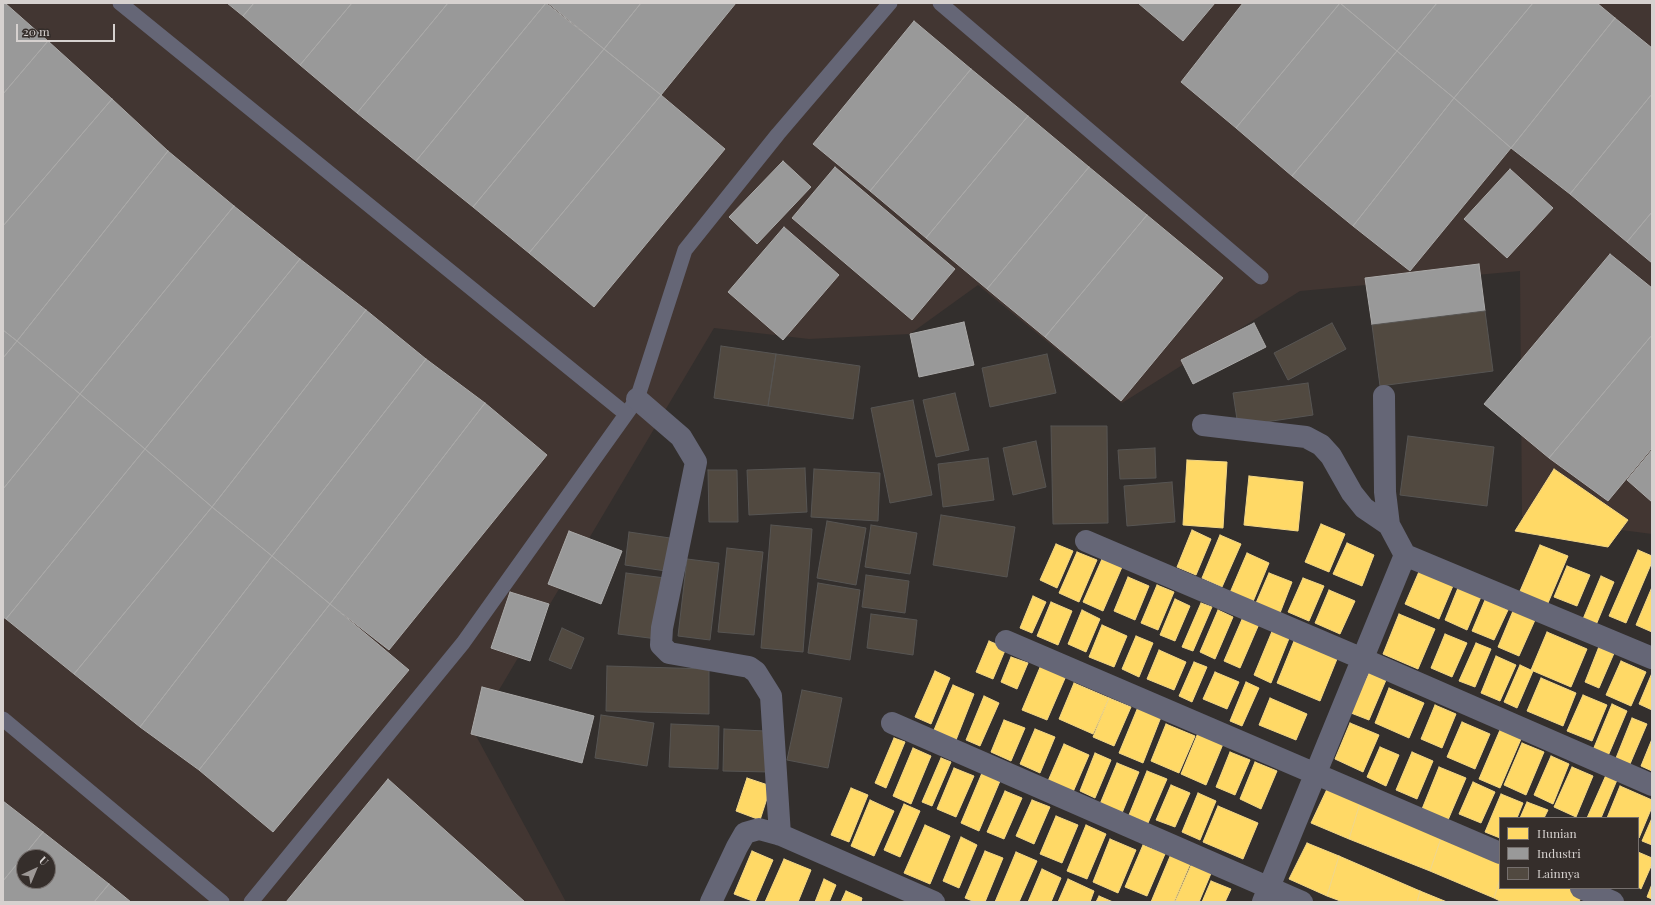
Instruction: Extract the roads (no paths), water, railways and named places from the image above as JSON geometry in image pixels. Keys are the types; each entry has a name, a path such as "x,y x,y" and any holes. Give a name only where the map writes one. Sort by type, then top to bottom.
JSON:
{"street":[{"path":"1384,396 1385,492 1389,525 1405,555 1652,658"},
{"path":"631,407 682,438 696,462 662,628 662,645 669,653 749,667 756,672 771,696 780,835"},
{"path":"1203,426 1306,437 1321,445 1331,456 1352,493 1364,508 1389,525"},
{"path":"1086,541 1363,659 1652,785"},
{"path":"1266,895 1405,555"},
{"path":"1006,640 1499,853"},
{"path":"892,723 1266,895 1302,902"},
{"path":"711,902 745,833 759,829 780,835 934,902"},
{"path":"1583,889 1613,902"}],"lane":[{"path":"120,3 631,407"},
{"path":"251,902 463,644 631,407 685,250 778,134 890,3"},
{"path":"940,3 1261,277"},
{"path":"3,719 222,902"}]}
